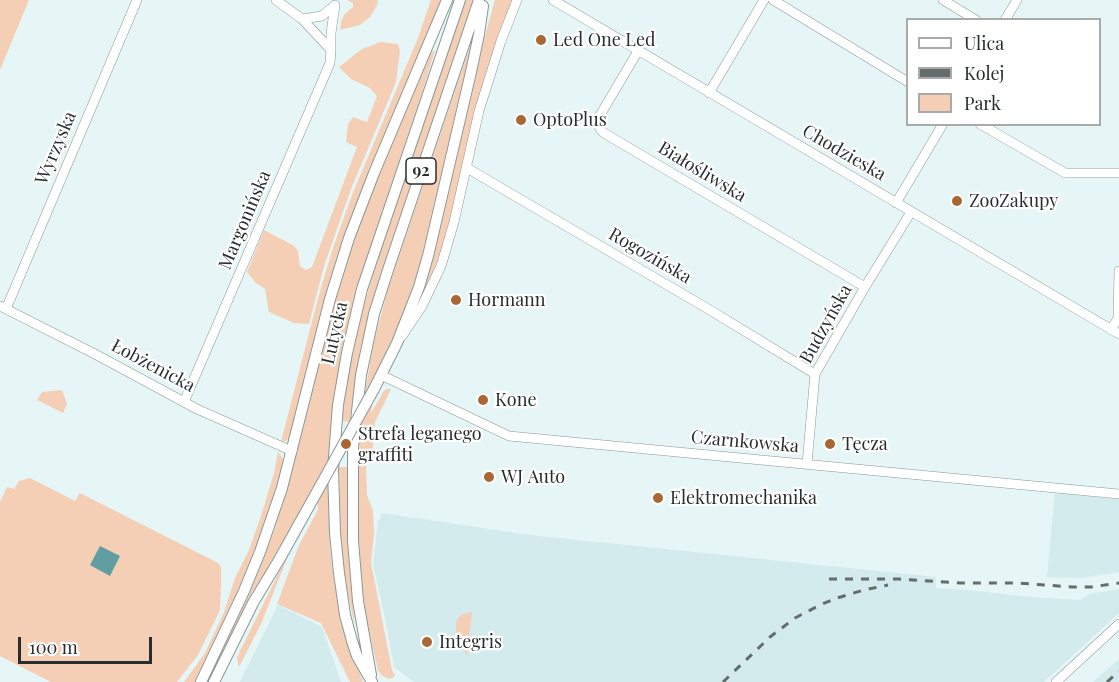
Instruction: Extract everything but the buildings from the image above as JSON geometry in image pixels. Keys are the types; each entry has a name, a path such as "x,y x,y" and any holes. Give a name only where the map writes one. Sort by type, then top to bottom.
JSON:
{"main road":[{"path":"201,682 254,570 277,504 330,299 349,238 447,0"},
{"name":"Lutycka","path":"372,682 357,656 349,631 337,554 333,470 340,394 354,319 367,273 460,0"},
{"path":"214,682 253,603 374,389 397,343 418,287 432,240 479,34 482,0"},
{"name":"Lutycka","path":"372,682 358,608 353,541 353,448 361,375 370,330 387,270 482,0"}],"street":[{"name":"Wyrzyska","path":"3,307 137,0"},
{"path":"276,0 302,19 331,50"},
{"path":"397,343 422,306 437,275 452,230 481,104 517,0"},
{"name":"Chodzieska","path":"552,0 1115,332"},
{"path":"709,93 764,0"},
{"path":"773,0 906,81"},
{"path":"943,0 973,18"},
{"path":"1006,18 1017,0"},
{"name":"Margonińska","path":"302,19 322,16 337,3"},
{"name":"Margonińska","path":"184,402 330,63 337,3"},
{"name":"Białośliwska","path":"638,51 599,117 600,129 865,287"},
{"path":"896,203 942,126"},
{"path":"984,126 1065,172 1119,173"},
{"name":"Rogozińska","path":"466,168 815,374"},
{"name":"Budzyńska","path":"807,464 815,374 911,212"},
{"path":"1115,332 1118,318 1119,272"},
{"name":"Łobżenicka","path":"3,307 184,402 292,451"},
{"name":"Czarnkowska","path":"381,375 509,436 1119,494"},
{"path":"1056,682 1119,624"}],"shaded area":[{"path":"1055,493 1119,499 1119,572 1079,578 1047,577"},
{"path":"381,513 530,535 936,577 936,588 1080,600 1089,594 1119,589 1119,613 1044,682 414,682 394,667 373,564 378,520 380,520"},
{"path":"278,605 322,627 341,682 240,682"},
{"path":"1119,659 1119,682 1093,682"}],"green space":[{"path":"0,0 29,0 0,70"},
{"path":"347,0 378,0 370,17 360,25 340,30 344,15 353,7 353,3"},
{"path":"431,0 441,0 348,226 321,314 290,437 281,442 333,248 352,195 418,38"},
{"path":"465,0 474,0 377,285 360,350 350,422 342,421 354,341 364,305"},
{"path":"495,0 512,0 500,34 439,259 421,299 434,253"},
{"path":"474,35 420,265 401,320 377,370 371,413 384,391 391,389 375,422 372,455 366,466 367,495 373,511 374,533 371,563 395,676 390,679 382,676 378,670 367,622 361,578 357,502 363,403 374,342 388,289"},
{"path":"381,42 398,44 400,51 396,82 351,189 324,266 309,324 294,323 269,312 265,289 256,283 247,272 264,230 294,246 298,251 300,266 306,270 312,267 357,147 346,142 348,124 353,117 367,122 377,96 370,88 351,79 339,67 362,49"},
{"path":"435,50 354,298 341,353 332,413 328,480 330,549 338,606 348,643 363,682 350,682 321,623 277,604 299,545 318,510 317,481 252,593 209,682 206,682 251,590 275,528 337,293 351,249 366,206 408,105 430,54"},
{"path":"62,390 67,404 63,413 37,400 42,392"},
{"path":"278,452 283,459 282,471 252,560 195,682 184,682 205,653 224,612 235,578 249,550 261,516"},
{"path":"339,467 347,467 349,565 355,626 341,549"},
{"path":"30,478 75,501 80,493 218,563 221,567 220,610 198,655 177,682 51,682 0,656 0,502 7,487 14,489 19,481"},
{"path":"292,546 261,624 239,667 237,659 240,651"},
{"path":"472,612 467,656 456,631 456,624 461,615"}],"water":[{"path":"100,546 120,556 110,576 90,565"}],"railway":[{"path":"829,579 899,579 1072,587 1119,583"},
{"path":"723,682 770,637 795,618 837,598 888,585"},
{"path":"1107,682 1119,671"}],"place":[{"name":"Led One Led","path":"541,40"},
{"name":"OptoPlus","path":"521,120"},
{"name":"ZooZakupy","path":"957,201"},
{"name":"Hormann","path":"456,300"},
{"name":"Kone","path":"483,400"},
{"name":"Strefa leganego graffiti","path":"346,444"},
{"name":"Tęcza","path":"830,444"},
{"name":"WJ Auto","path":"489,477"},
{"name":"Elektromechanika","path":"658,498"},
{"name":"Integris","path":"427,642"}]}
